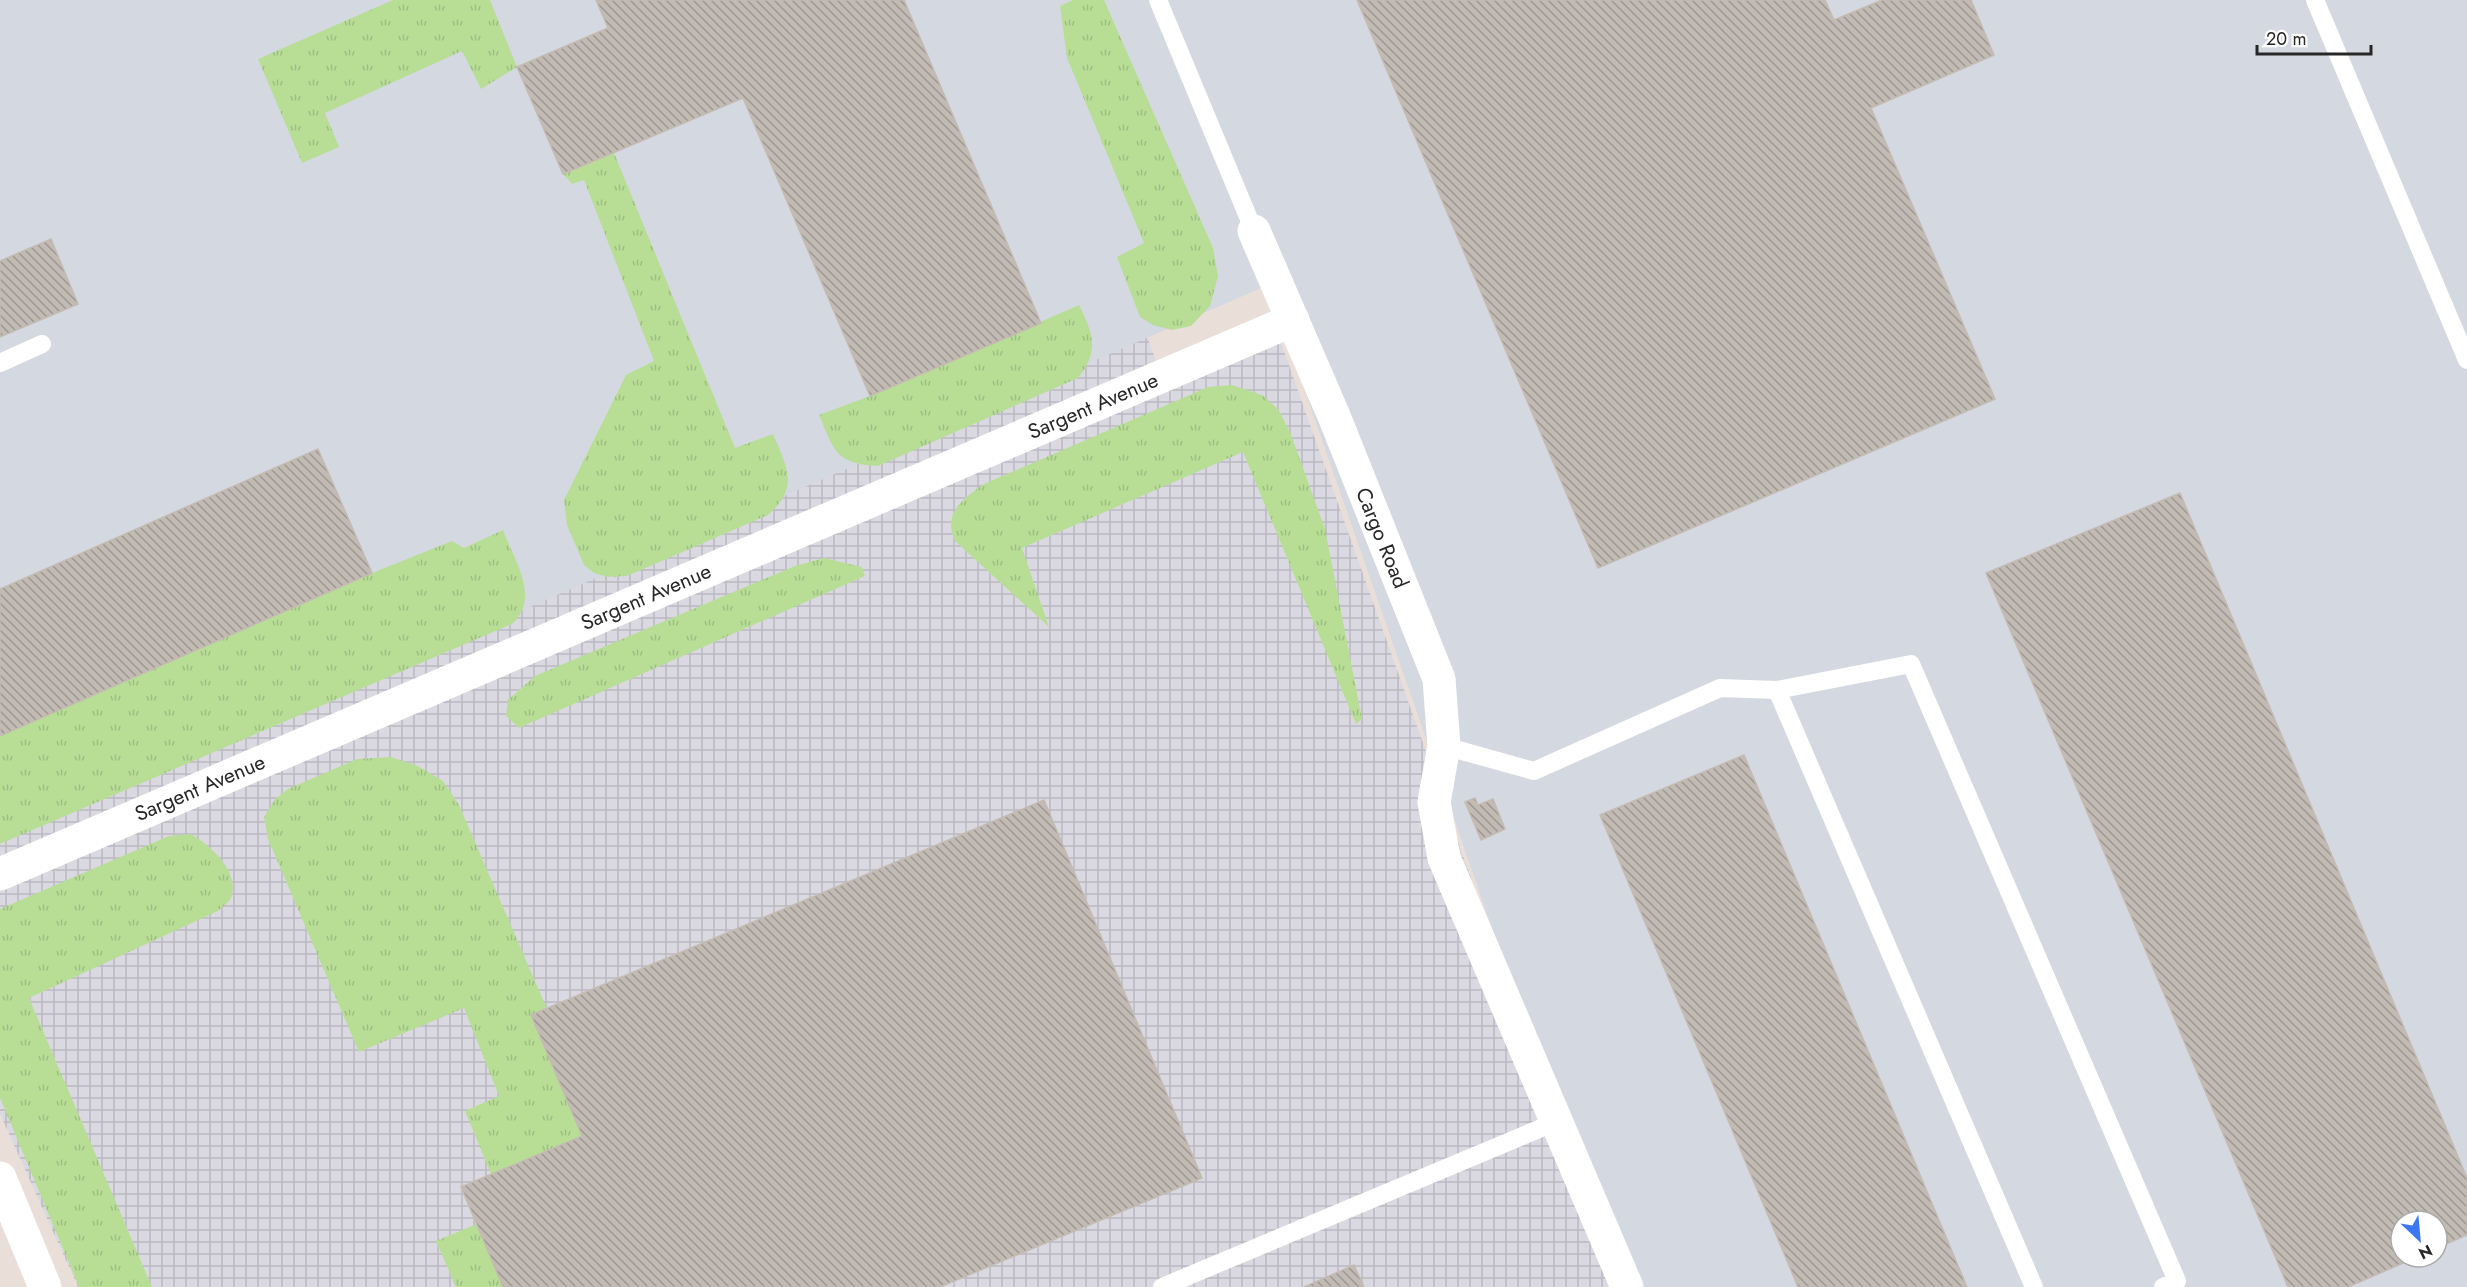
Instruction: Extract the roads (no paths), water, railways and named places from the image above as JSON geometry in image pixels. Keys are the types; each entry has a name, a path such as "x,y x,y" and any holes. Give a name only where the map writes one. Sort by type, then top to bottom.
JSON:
{"street":[{"name":"Cargo Road","path":"1254,231 1293,320 1439,679 1444,746 1434,802 1444,858 1627,1287"},
{"name":"Sargent Avenue","path":"0,874 1293,320"},
{"path":"0,1179 45,1287"}],"lane":[{"path":"1158,0 1254,231"},
{"path":"2315,0 2467,360"},
{"path":"0,363 42,344"},
{"path":"1444,746 1534,771 1719,688 1777,690 1911,664 2177,1281 2163,1287"},
{"path":"1777,690 2034,1287"},
{"path":"1162,1287 1558,1121"}]}
